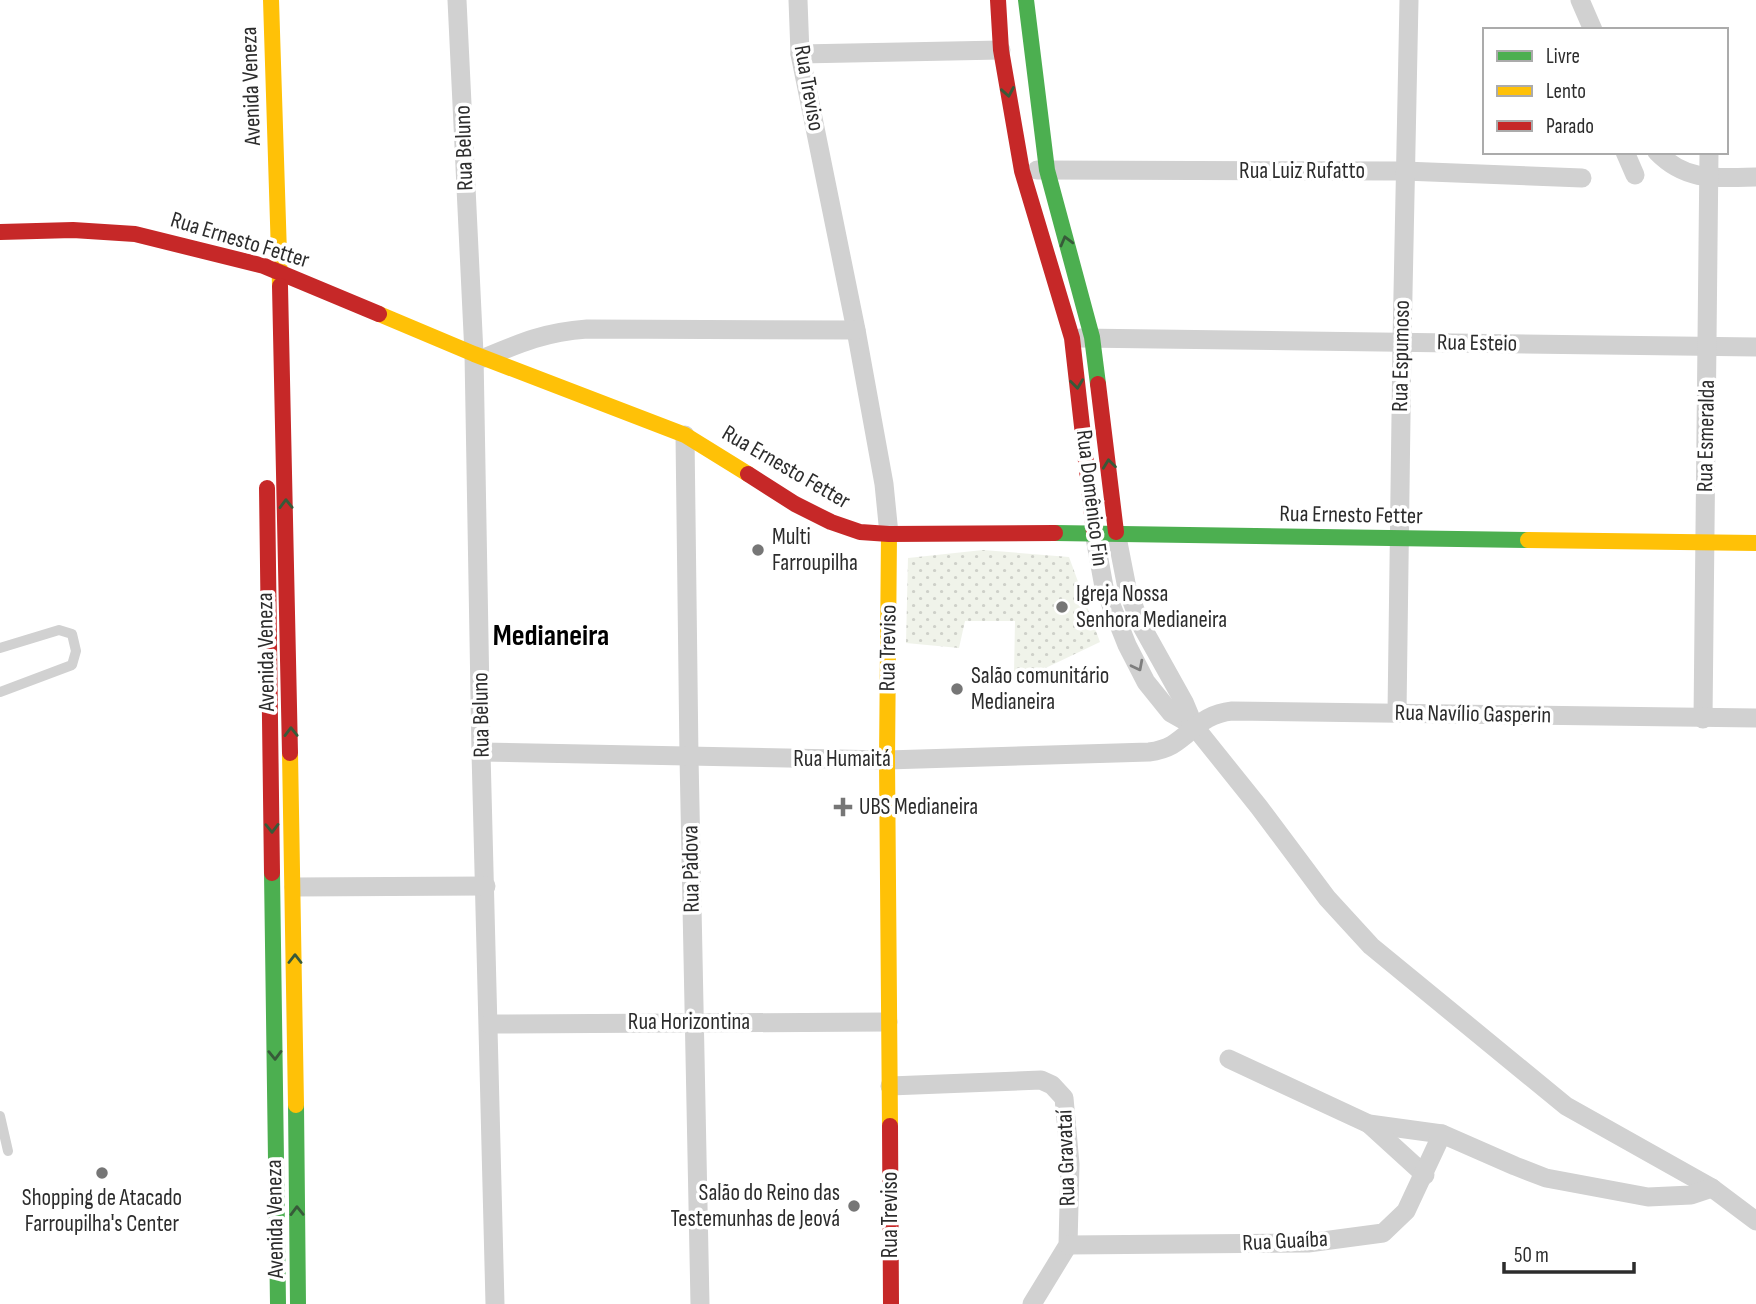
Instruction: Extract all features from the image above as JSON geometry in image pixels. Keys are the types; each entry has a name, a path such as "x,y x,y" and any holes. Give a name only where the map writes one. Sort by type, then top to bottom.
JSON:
{"main road":[{"name":"Avenida Veneza","path":"257,0 265,350"},
{"name":"Avenida Veneza","path":"271,0 294,887 298,1304"},
{"name":"Rua Domênico Fin","path":"998,0 1001,50 1022,171 1072,338 1094,532"},
{"name":"Rua Domênico Fin","path":"1026,0 1047,170 1093,337 1116,532"},
{"name":"Rua Ernesto Fetter","path":"0,232 74,230 135,234 264,266 479,356 685,435 795,504 831,522 860,532 1116,532 1398,539 1756,543"},
{"name":"Avenida Veneza","path":"267,475 278,1304"},
{"name":"Rua Treviso","path":"889,534 887,760 891,1304"},
{"path":"274,989 295,989"},
{"path":"275,1091 296,1091"},
{"path":"278,1258 298,1258"}],"street":[{"name":"Rua Beluno","path":"457,0 479,356 481,752 495,1304"},
{"name":"Rua Treviso","path":"798,0 800,54 856,330 884,484 889,534"},
{"name":"Rua Espumoso","path":"1397,713 1409,0"},
{"path":"1580,0 1592,28"},
{"path":"800,54 1001,50"},
{"path":"1626,154 1636,175"},
{"path":"1659,154 1668,164 1691,175 1710,178 1756,177"},
{"name":"Rua Esmeralda","path":"1703,719 1709,154"},
{"name":"Rua Luiz Rufatto","path":"1022,171 1405,171 1582,178"},
{"path":"479,356 566,330 856,330"},
{"name":"Rua Esteio","path":"1072,338 1756,347"},
{"name":"Rua Pàdova","path":"685,435 701,1304"},
{"name":"Rua Domênico Fin","path":"1094,532 1104,587 1127,646 1146,682 1171,713 1194,726"},
{"name":"Rua Domênico Fin","path":"1116,532 1126,588 1140,623 1184,702 1194,726"},
{"name":"Rua Navílio Gasperin","path":"1194,726 1220,712 1232,710 1756,718"},
{"path":"1194,726 1327,898 1371,946 1566,1106 1712,1188 1756,1222"},
{"name":"Rua Humaitá","path":"481,752 887,760 1149,752 1172,745 1194,726"},
{"path":"294,887 486,886"},
{"name":"Rua Horizontina","path":"489,1024 888,1022"},
{"path":"1229,1059 1369,1124 1442,1134 1546,1178 1647,1197 1691,1195 1712,1188"},
{"name":"Rua Gravataí","path":"890,1086 1041,1080 1052,1085 1064,1097 1070,1164 1068,1245 1032,1304"},
{"path":"1369,1124 1425,1175"},
{"name":"Rua Guaíba","path":"1068,1245 1308,1243 1383,1233 1406,1211 1442,1134"}],"lane":[{"path":"0,648 59,630 72,634 76,651 72,665 0,692"},
{"path":"0,1116 8,1151"}],"shaded area":[{"path":"983,550 1069,557 1100,642 1033,674 1014,673 1015,621 965,621 959,648 906,643 908,558"}],"traffic: fast":[{"path":"1026,0 1047,170 1092,337 1098,384"},
{"path":"1055,533 1528,540"},
{"path":"272,873 278,1304"},
{"path":"296,1105 298,1304"}],"traffic: slow":[{"path":"271,0 280,286"},
{"path":"379,314 474,354 685,435 748,474"},
{"path":"889,534 887,760 890,1126"},
{"path":"1528,540 1756,543"},
{"path":"290,753 296,1105"}],"traffic: jam":[{"path":"998,0 1001,50 1022,171 1072,338 1094,532"},
{"path":"0,232 73,230 135,234 264,266 379,314"},
{"path":"280,286 290,753"},
{"path":"1098,384 1116,532"},
{"path":"748,474 795,504 831,522 860,532 1055,533"},
{"path":"267,488 272,873"},
{"path":"890,1126 891,1304"}],"place":[{"name":"Multi Farroupilha","path":"758,550"},
{"name":"Igreja Nossa Senhora Medianeira","path":"1062,607"},
{"name":"Salão comunitário Medianeira","path":"957,689"},
{"name":"UBS Medianeira","path":"843,807"},
{"name":"Shopping de Atacado Farroupilha's Center","path":"102,1173"},
{"name":"Salão do Reino das Testemunhas de Jeová","path":"854,1206"}],"district":[{"name":"Medianeira","path":"551,636"}]}
